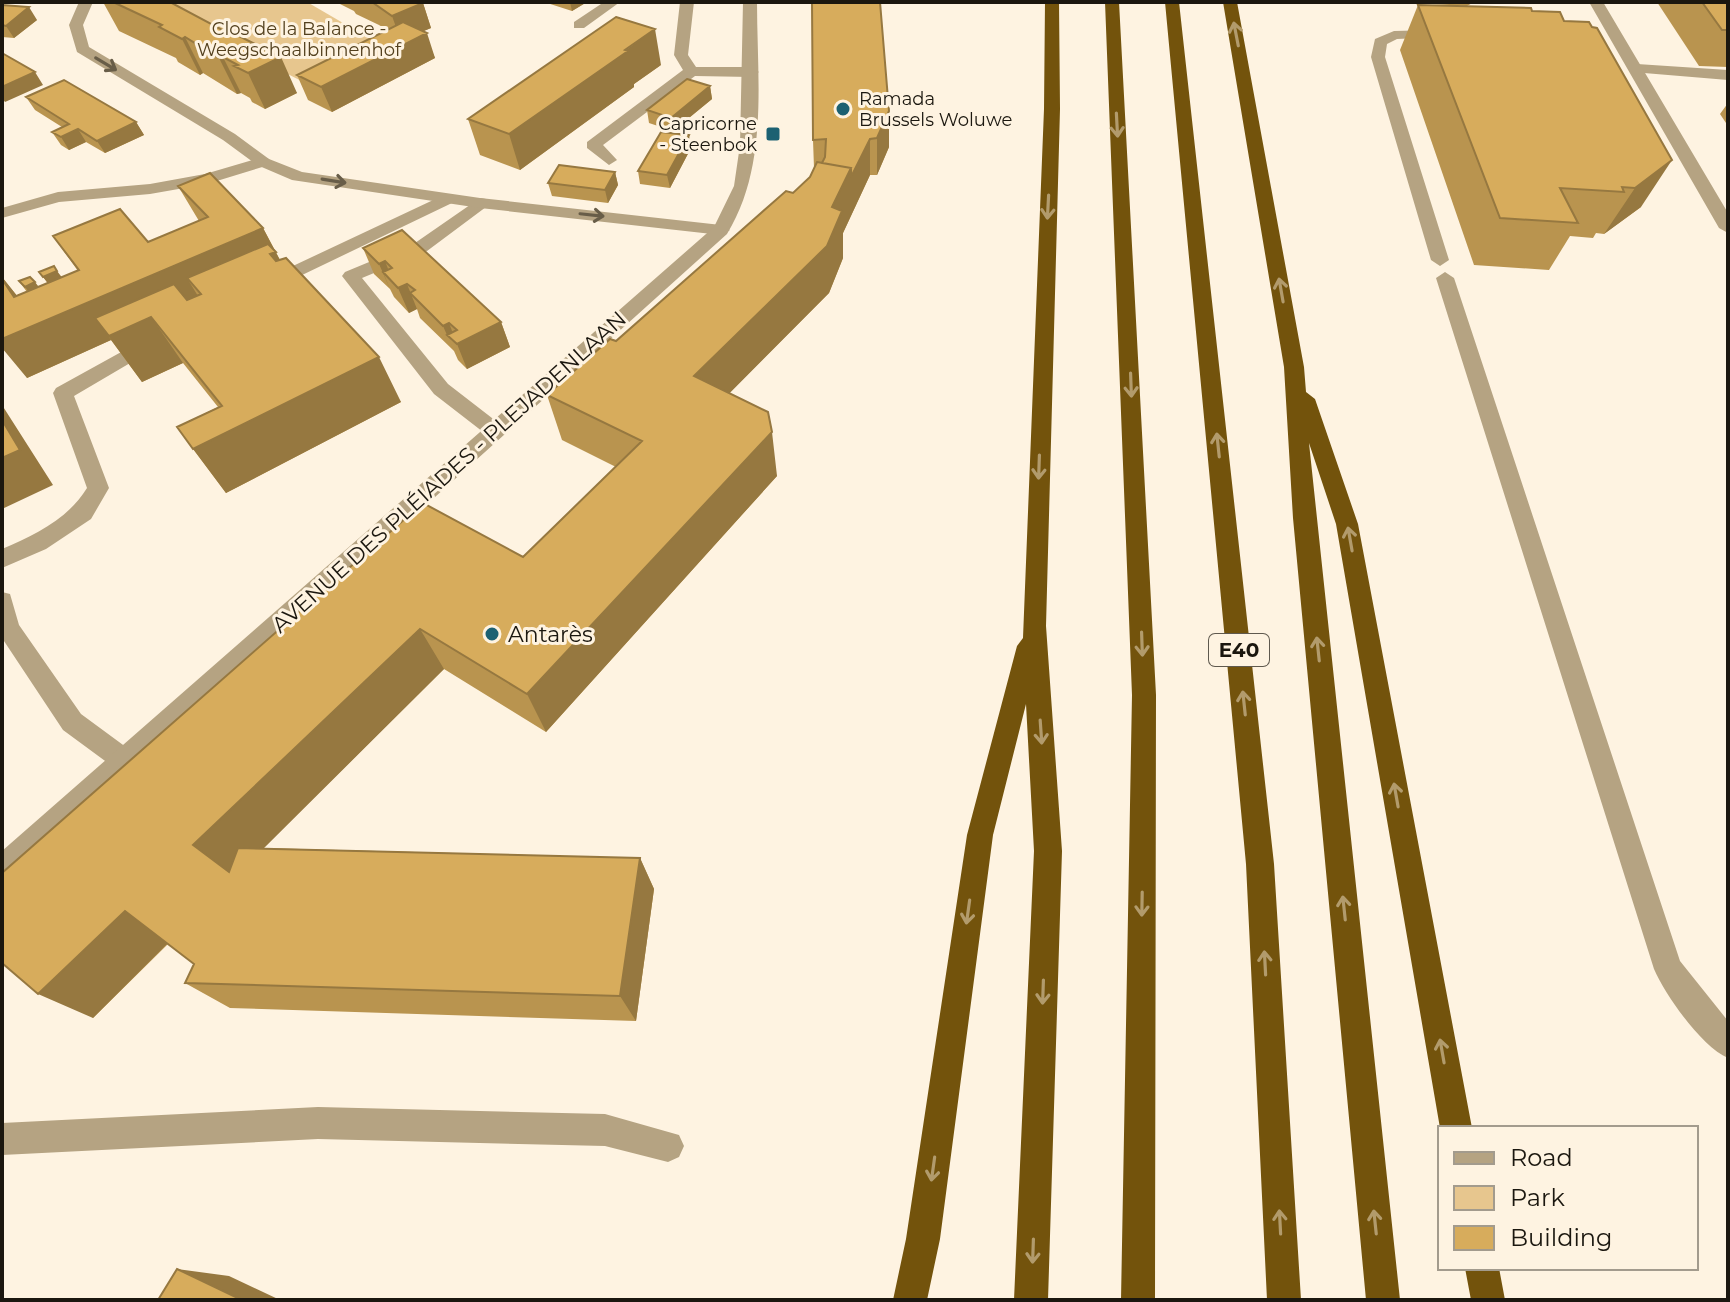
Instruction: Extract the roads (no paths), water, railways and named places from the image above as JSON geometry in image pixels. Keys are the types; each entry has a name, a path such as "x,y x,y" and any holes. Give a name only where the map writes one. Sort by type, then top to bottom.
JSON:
{"highway":[{"path":"1031,1300 1048,851 1034,626 1052,109 1052,2"},
{"path":"1112,2 1144,695 1138,1300"},
{"name":"E40","path":"1172,2 1260,864 1284,1300"},
{"path":"1230,2 1294,367 1304,518 1383,1300"},
{"path":"1294,367 1347,524 1456,1126"},
{"path":"910,1300 923,1239 980,835 1034,626"},
{"path":"1482,1270 1488,1300"}],"street":[{"path":"86,2 76,25 82,49 229,137 263,162 298,176 446,199 721,230"},
{"path":"579,25 613,2"},
{"path":"687,2 681,55 691,71"},
{"name":"AVENUE DES PLÉIADES - PLEJADENLAAN","path":"2,869 721,230 742,186 748,145 750,2"},
{"path":"1596,2 1612,41 1641,76 1725,218"},
{"path":"1450,34 1394,35 1380,42 1378,57 1668,969 1703,1017 1728,1043"},
{"path":"609,160 593,145 691,71 751,72"},
{"path":"1641,76 1728,75"},
{"path":"1641,76 1728,86"},
{"path":"2,213 58,197 150,189 207,179 263,162"},
{"path":"252,292 446,199"},
{"path":"480,203 421,247 351,276 441,389 494,430"},
{"path":"2,559 38,543 83,513 98,488 63,393 169,333"},
{"path":"2,601 8,628 72,722 125,761"},
{"path":"2,1139 318,1123 605,1130 668,1146"}],"place":[{"name":"Ramada Brussels Woluwe","path":"843,109"},
{"name":"Capricorne - Steenbok","path":"773,134"},
{"name":"Antarès","path":"492,634"}],"park label":[{"name":"Clos de la Balance - Weegschaalbinnenhof","path":"299,39"}]}
